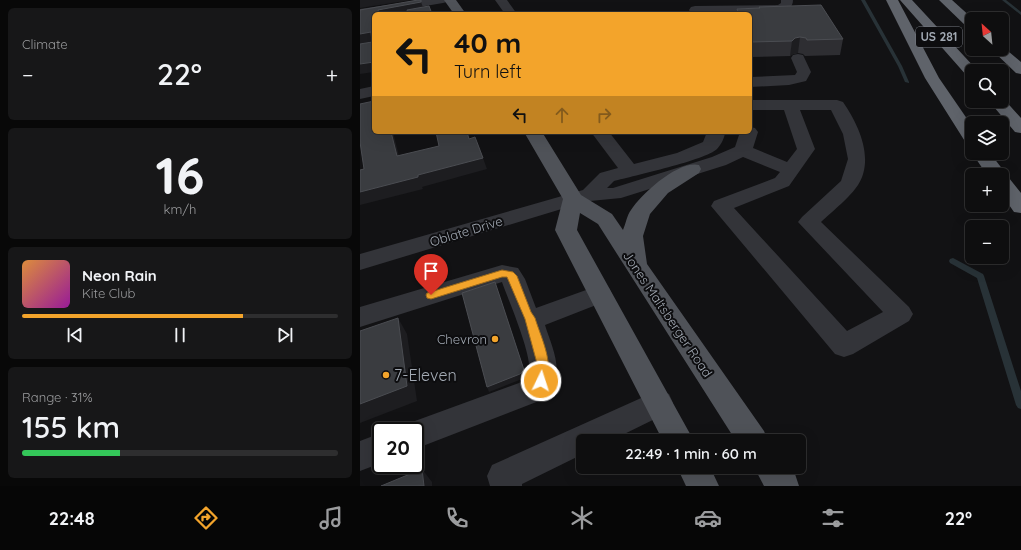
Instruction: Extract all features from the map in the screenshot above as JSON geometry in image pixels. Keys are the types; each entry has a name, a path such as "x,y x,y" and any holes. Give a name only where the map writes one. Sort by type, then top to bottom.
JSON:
{"highway":[{"path":"892,0 932,78 965,128"},
{"name":"US 281","path":"906,0 965,65"},
{"name":"US 281","path":"945,0 965,19"},
{"path":"1006,56 1021,70"},
{"path":"1003,108 1021,128"},
{"path":"1009,191 1021,206"}],"main road":[{"path":"450,0 459,12"},
{"name":"Jones Maltsberger Road","path":"534,134 581,197 605,219 748,434"},
{"path":"637,266 632,236 640,212 661,189 692,169"},
{"path":"581,197 566,230 675,434"},
{"path":"697,474 703,486"},
{"path":"775,474 783,486"}],"street":[{"path":"360,13 443,0"},
{"path":"501,0 510,12"},
{"path":"695,8 780,8 787,5 787,0"},
{"path":"752,82 789,81 800,78 804,72 798,58"},
{"path":"360,94 372,91"},
{"path":"752,105 790,105 837,105 852,134 857,159 850,183 809,222 900,314 844,346 721,206 782,182 806,149 790,105"},
{"path":"602,134 630,171"},
{"path":"581,197 607,177 683,157 710,146 716,134"},
{"path":"750,134 743,150 790,170"},
{"name":"Oblate Drive","path":"360,262 581,197 614,194 719,161 743,150"},
{"path":"360,317 502,273 510,274 513,279 526,314 530,318 544,367 541,381 529,392 424,432"},
{"path":"530,318 536,318 600,294"},
{"path":"506,486 504,476 659,403"},
{"path":"360,456 372,451"}],"building":[{"path":"421,0 421,2 378,10 378,12 372,12 372,42 371,32 360,34 360,10"},
{"path":"821,5 843,39 807,40 806,38 800,37 795,38 792,41 752,42 752,12 738,12 737,9 760,8 759,7"},
{"path":"429,6 431,12 408,12 407,10"},
{"path":"372,42 372,62 360,64 360,44"},
{"path":"372,101 372,134 392,134 397,156 439,146 436,134 468,134 469,139 475,137 483,158 360,192 360,170 364,169 360,142 360,104"},
{"name":"Chevron","path":"495,282 524,370 520,374 487,387 462,293"},
{"name":"7-Eleven","path":"398,318 407,386 360,404 360,331"},
{"path":"410,474 423,474 424,486 381,486"}],"waterway":[{"path":"863,0 900,66 907,82"},
{"path":"1004,0 1021,14"},
{"path":"953,261 980,276 1021,405"}],"place":[{"name":"Chevron","path":"495,339"},
{"name":"7-Eleven","path":"386,375"}],"route":[{"path":"431,295 502,273 510,274 526,314 530,318 544,367 541,381"}]}
